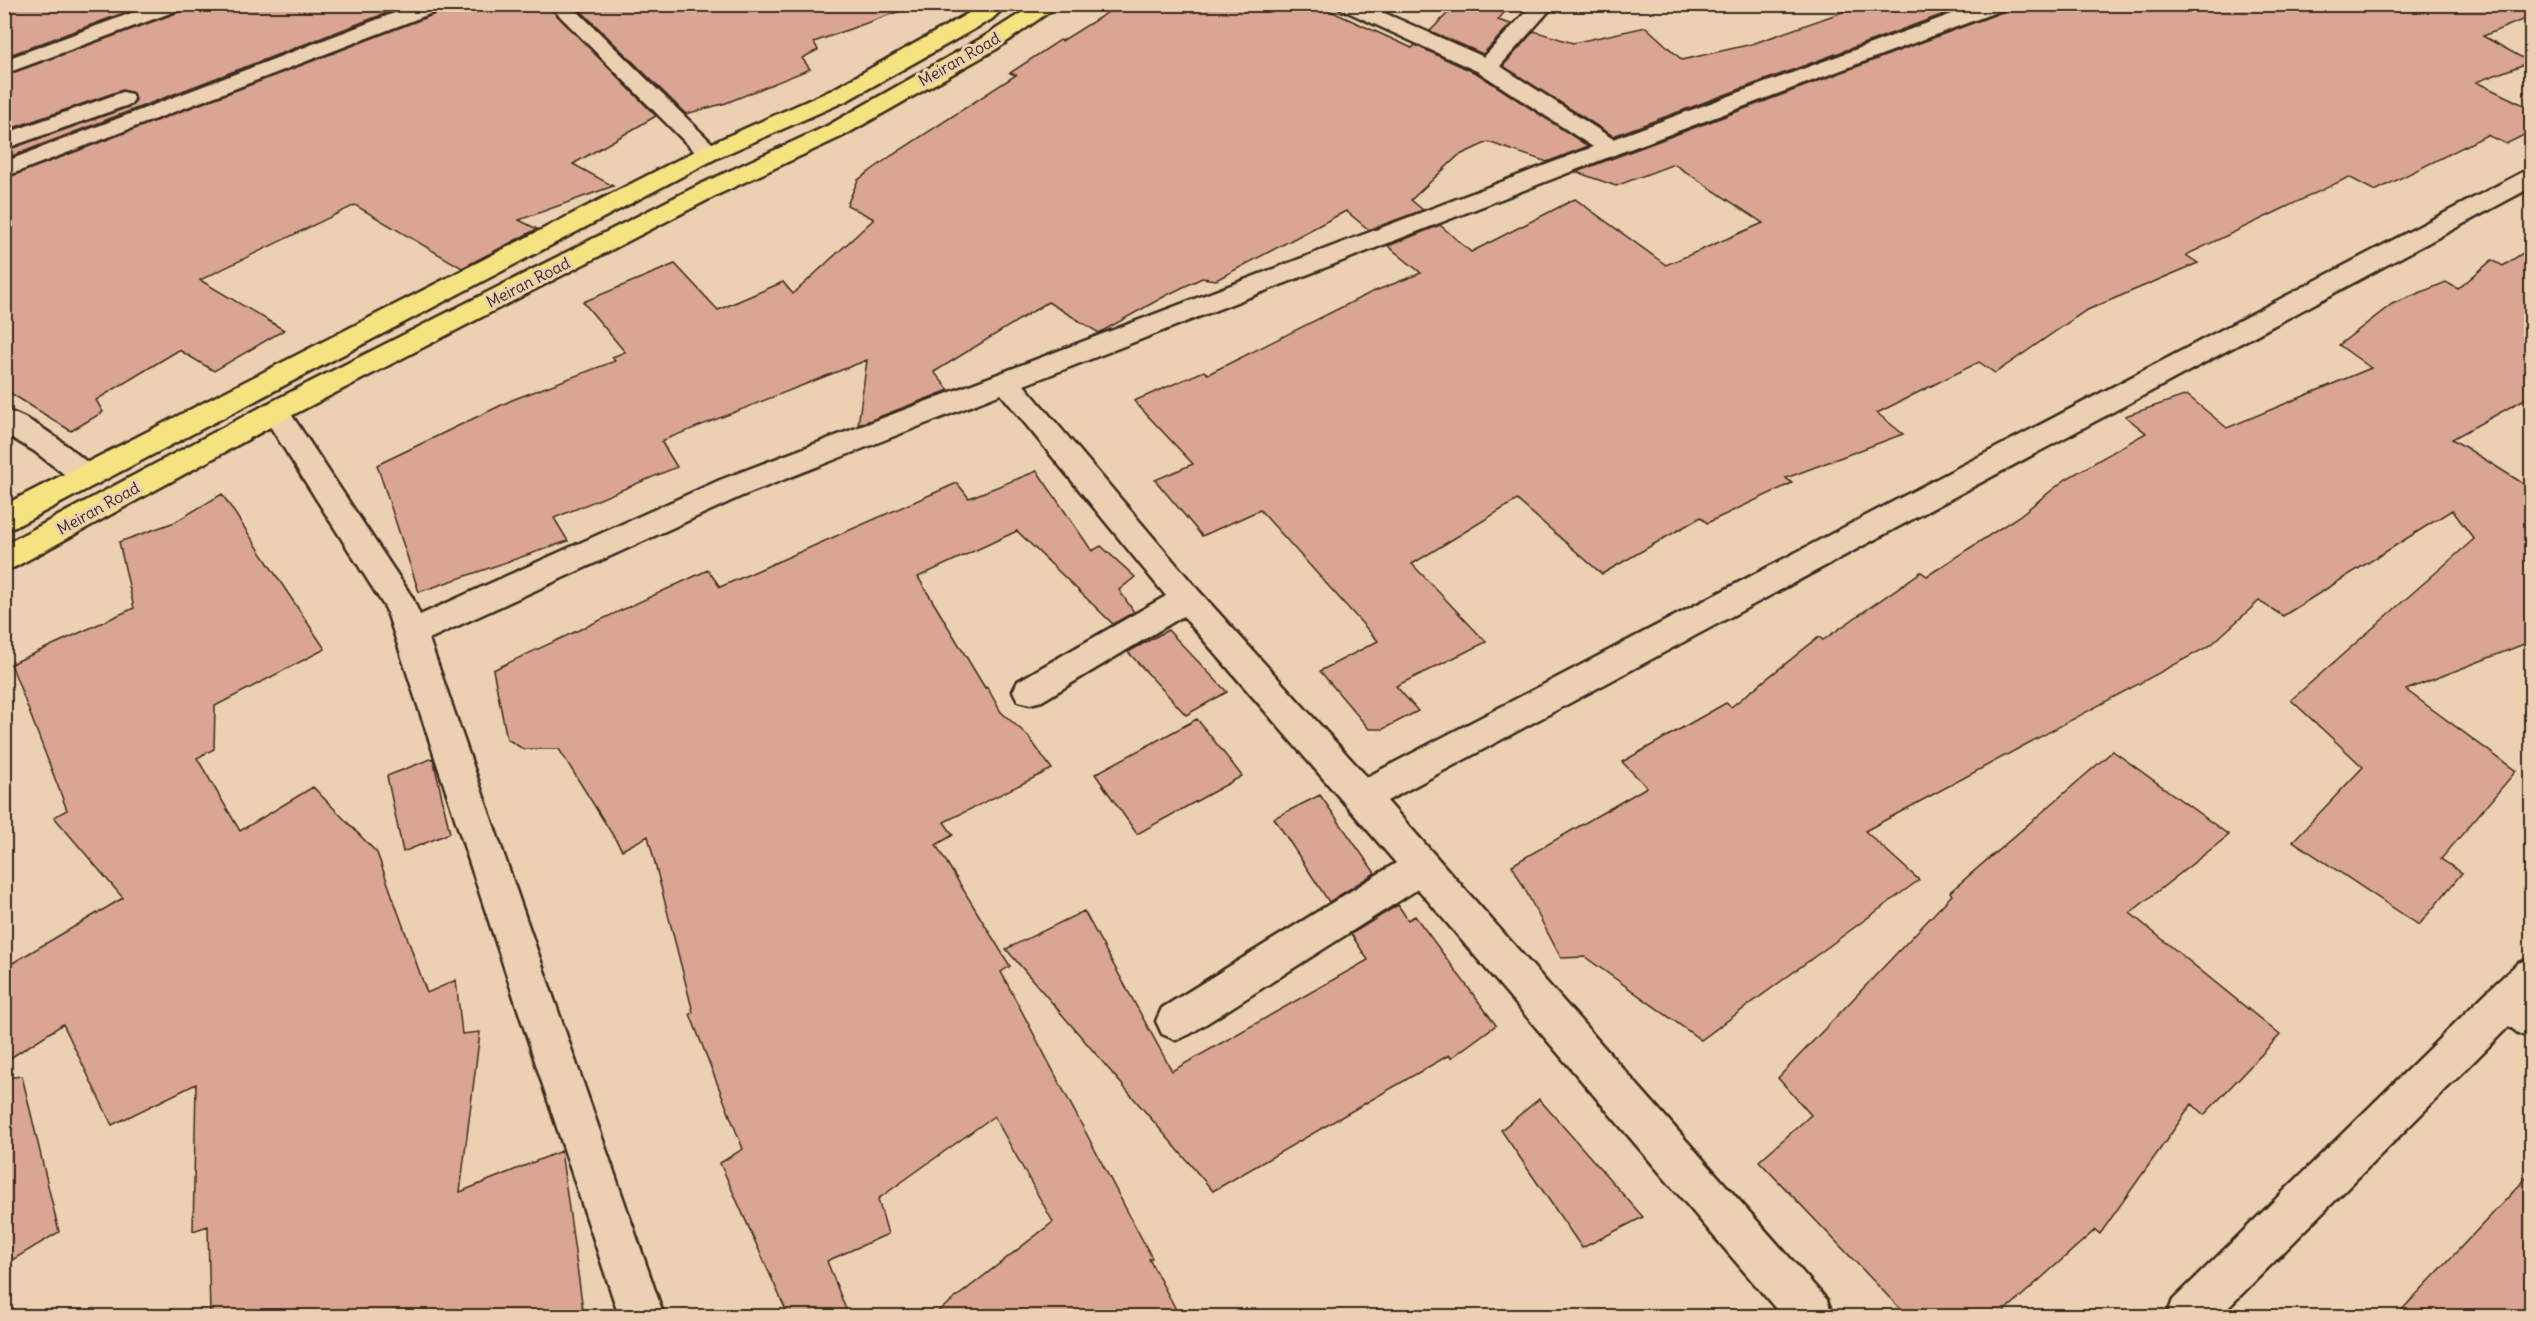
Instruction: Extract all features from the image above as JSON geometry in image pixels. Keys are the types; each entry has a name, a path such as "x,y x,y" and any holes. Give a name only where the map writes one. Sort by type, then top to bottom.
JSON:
{"main road":[{"name":"Meiran Road","path":"4,519 710,153 840,95 985,15 998,4"},
{"name":"Meiran Road","path":"4,559 275,412 710,189 835,131 990,43 1050,4"}],"street":[{"path":"4,68 177,4"},
{"path":"4,170 438,4"},
{"path":"558,4 710,153"},
{"path":"1346,4 1487,68 1611,148"},
{"path":"1487,68 1545,4"},
{"path":"409,634 731,488 1611,148 2001,4"},
{"path":"4,142 123,99"},
{"path":"1362,797 2532,177"},
{"path":"1006,382 1187,599 1362,797 1811,1317"},
{"path":"275,412 401,606 641,1317"},
{"path":"4,420 44,444 87,477"},
{"path":"1030,691 1187,599"},
{"path":"1176,1021 1421,867"},
{"path":"2189,1317 2523,998"}],"building":[{"path":"4,4 148,4 4,57"},
{"path":"189,4 410,4 4,159 4,151 132,106 136,100 133,93 122,90 4,131 4,76 185,10"},
{"path":"450,4 546,4 656,116 573,164 613,186 519,220 537,229 462,268 355,205 200,280 284,330 214,371 179,350 96,400 103,412 71,431 4,389 4,179 446,10"},
{"path":"574,4 899,4 900,11 814,42 818,50 802,58 810,69 726,103 686,114"},
{"path":"1121,4 1315,4 1412,48 1415,45 1478,74 1588,146 1547,162 1488,142 1458,156 1411,200 1423,210 1369,230 1346,211 1216,280 1202,278 1099,333 1048,302 934,372 949,390 858,425 867,360 661,441 677,467 554,518 568,541 419,592 377,465 512,400 615,361 612,357 625,352 583,302 675,264 718,310 783,282 793,294 874,219 847,205 858,180 1016,75 1010,73"},
{"path":"1457,4 1511,4 1498,20 1511,24 1483,54 1430,31"},
{"path":"1865,4 1971,4 1613,136 1503,66 1534,31 1573,43 1646,27 1682,60 1752,44"},
{"path":"2012,4 2532,4 2532,16 2483,36 2530,62 2476,82 2532,109 2532,131 2506,144 2487,135 2375,191 2349,177 2186,255 2198,263 2085,311 1995,373 1979,362 1877,413 1903,434 1786,478 1792,483 1707,523 1701,517 1602,574 1517,500 1412,564 1486,642 1396,686 1418,711 1383,729 1369,729 1320,671 1378,641 1260,510 1202,536 1155,480 1193,464 1134,401 1204,371 1208,374 1370,293 1421,273 1388,246 1440,225 1471,252 1575,199 1666,265 1763,223 1674,164 1616,186 1576,172 2008,10"},
{"path":"2532,247 2532,395 2452,439 2532,489 2532,641 2406,690 2516,771 2441,859 2462,873 2419,925 2293,841 2363,767 2291,700 2474,539 2452,510 2283,616 2259,601 2211,645 1865,831 1919,880 1701,1040 1585,957 1561,958 1512,865 1647,787 1622,762 1726,703 1731,707 1819,637 1823,640 1921,572 1927,576 2019,516 2066,479 2146,433 2125,416 2187,395 2227,428 2371,368 2339,345 2392,304 2446,282 2458,289 2492,260 2503,266"},
{"path":"1037,471 1092,551 1101,546 1135,577 1119,590 1134,612 1113,624 1017,531 918,577 1001,712 1028,736 1052,769 944,822 953,835 936,845 1010,966 1001,972 1152,1258 1149,1259 1180,1317 931,1317 1053,1222 994,1116 878,1199 888,1234 827,1261 849,1317 789,1317 720,1163 743,1149 690,1014 693,1012 648,836 622,850 559,749 523,749 507,739 493,670 708,570 720,587 957,483 969,498"},
{"path":"222,494 325,649 215,706 214,749 197,758 240,831 313,787 377,853 427,993 456,980 462,1034 480,1032 460,1192 561,1151 584,1317 210,1317 208,1226 193,1231 196,1084 112,1125 63,1024 4,1062 4,968 123,898 54,817 67,810 11,664 134,608 119,542 175,522"},
{"path":"1168,630 1227,692 1186,715 1128,652"},
{"path":"1197,719 1242,776 1137,834 1095,774"},
{"path":"2113,751 2229,835 2130,913 2280,1035 2204,1115 2192,1104 2100,1234 2095,1230 1998,1317 1908,1317 1759,1161 1811,1115 1778,1078 1952,895 1950,892"},
{"path":"433,758 450,833 403,852 387,776"},
{"path":"1320,795 1375,873 1329,902 1274,818"},
{"path":"1398,905 1408,920 1415,916 1496,1025 1451,1058 1449,1055 1213,1191 1006,949 1084,911 1172,1071 1368,960 1351,934"},
{"path":"22,1076 59,1232 4,1265 4,1078"},
{"path":"1539,1099 1643,1217 1582,1248 1501,1130"},
{"path":"2532,1172 2532,1317 2395,1317"}]}
